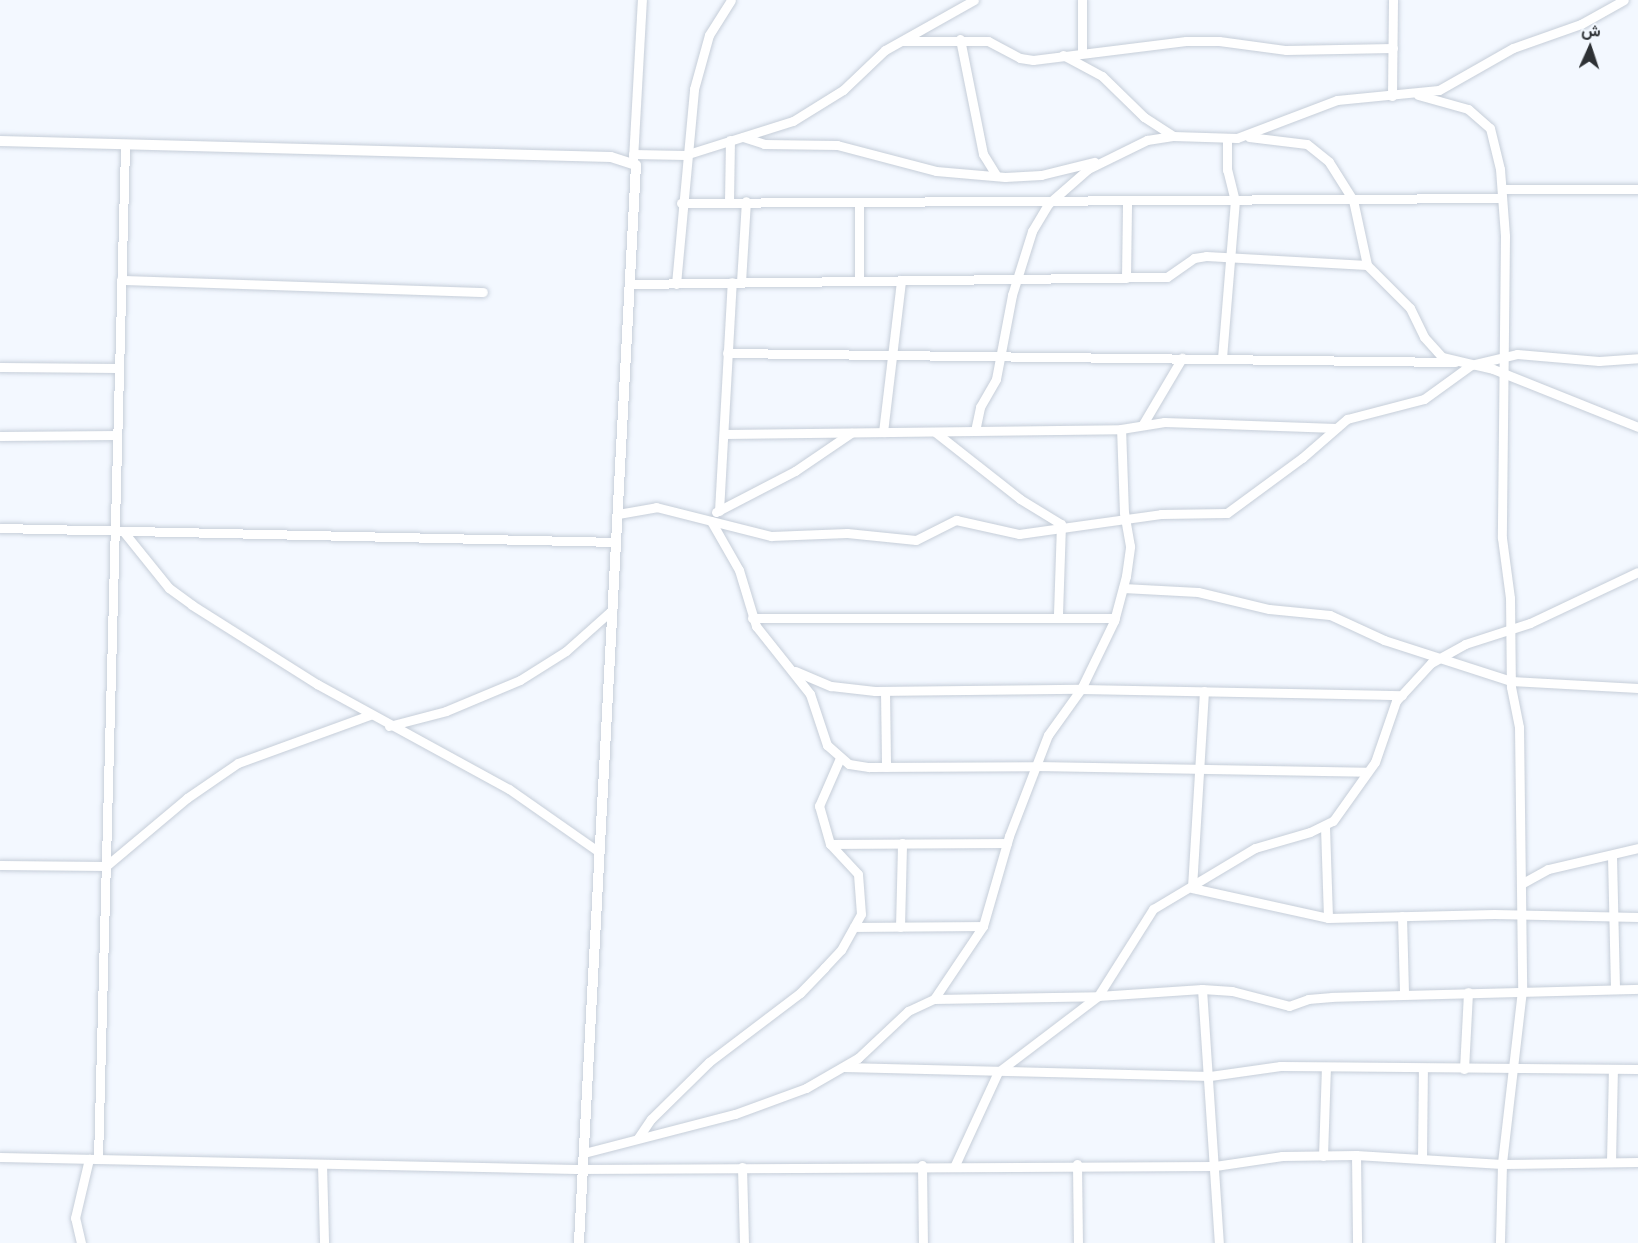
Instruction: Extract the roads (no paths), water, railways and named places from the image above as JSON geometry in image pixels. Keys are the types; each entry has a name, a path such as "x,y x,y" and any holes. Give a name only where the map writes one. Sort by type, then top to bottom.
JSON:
{"street":[{"path":"579,1243 637,172 633,158 642,0"},
{"path":"676,284 685,155 702,53 730,0"},
{"path":"0,141 633,158 685,155 730,140 773,130 812,111 850,84 885,50 974,0"},
{"path":"1082,0 1082,53"},
{"path":"1392,96 1393,0"},
{"path":"743,137 764,144 837,145 928,169 998,176 1041,175 1104,160 1147,140 1173,136 1227,139 1242,137 1337,100 1418,95 1439,90 1513,48 1588,21 1624,0"},
{"path":"903,40 960,39 993,42 1027,60 1060,54 1211,40 1286,50 1394,48"},
{"path":"960,39 982,154 998,176"},
{"path":"1060,54 1102,76 1144,117 1173,136"},
{"path":"1418,95 1468,110 1483,120 1494,139 1502,194 1506,355 1502,538 1512,629 1511,681 1519,727 1522,990 1502,1164 1500,1243"},
{"path":"1242,137 1307,144 1329,162 1353,200 1367,265 1410,308 1433,350 1455,362"},
{"path":"1222,358 1235,201 1227,170 1227,139"},
{"path":"729,202 730,140"},
{"path":"81,1243 75,1218 94,1159 106,866 118,531 118,368 125,145"},
{"path":"975,431 980,406 996,379 1016,280 1032,231 1048,204 1104,160"},
{"path":"681,203 746,201 1048,204 1353,200 1638,189"},
{"path":"719,511 727,353 746,201"},
{"path":"859,202 859,280"},
{"path":"1126,278 1127,202"},
{"path":"631,284 1167,277 1194,258 1367,265"},
{"path":"121,280 483,292"},
{"path":"883,432 901,280"},
{"path":"727,353 892,357 1222,358 1455,362 1506,374 1638,427"},
{"path":"618,514 656,507 771,536 847,532 916,540 956,520 1009,533 1062,530 1125,520 1233,510 1353,416 1424,399 1471,365 1506,355 1544,354 1599,361 1638,358"},
{"path":"1143,424 1182,358"},
{"path":"0,367 118,368"},
{"path":"724,434 1121,429 1143,424 1336,428"},
{"path":"934,999 983,926 1007,843 1048,735 1080,689 1115,618 1130,546 1125,520 1121,429"},
{"path":"707,519 795,471 851,432"},
{"path":"935,432 1020,499 1060,523 1062,530 1058,616"},
{"path":"0,436 117,435"},
{"path":"707,519 739,570 752,618 810,694 823,737 840,758 857,766 886,768 1036,766 1366,772"},
{"path":"0,528 616,542"},
{"path":"118,531 181,598 370,715 509,789 599,852"},
{"path":"955,1165 998,1072 1098,996 1145,918 1153,909 1192,888 1255,848 1325,826 1342,811 1366,772 1375,762 1401,695 1439,657 1512,629 1638,572"},
{"path":"1123,588 1198,592 1269,609 1322,613 1384,640 1511,681 1638,688"},
{"path":"389,726 446,711 520,680 566,651 612,610"},
{"path":"752,618 1058,616 1115,618"},
{"path":"788,667 831,686 885,691 1080,689 1401,695"},
{"path":"885,691 886,768"},
{"path":"1192,888 1204,691"},
{"path":"0,866 106,866 187,798 238,763 370,715"},
{"path":"638,1138 651,1119 709,1062 800,993 842,950 861,914 862,886 858,874 830,844 819,806 840,758"},
{"path":"1325,826 1328,918"},
{"path":"900,927 902,843"},
{"path":"830,844 1007,843"},
{"path":"1521,884 1548,869 1612,856 1638,848"},
{"path":"1612,856 1615,989"},
{"path":"1192,888 1328,918 1638,917"},
{"path":"1401,916 1404,994"},
{"path":"854,927 983,926"},
{"path":"584,1153 770,1102 844,1067 908,1011 934,999 1098,996 1202,989 1232,992 1288,1006 1308,999 1404,994 1638,989"},
{"path":"1202,989 1210,1076 1219,1243"},
{"path":"1464,1069 1468,992"},
{"path":"844,1067 1210,1076 1280,1066 1514,1070 1638,1069"},
{"path":"1323,1156 1326,1067"},
{"path":"1422,1158 1424,1068"},
{"path":"1611,1162 1613,1069"},
{"path":"0,1157 583,1169 1077,1164 1215,1166 1282,1156 1356,1155 1502,1164 1638,1162"},
{"path":"1356,1155 1357,1243"},
{"path":"322,1164 324,1243"},
{"path":"1077,1164 1078,1243"},
{"path":"922,1165 923,1243"},
{"path":"742,1167 744,1243"}]}
